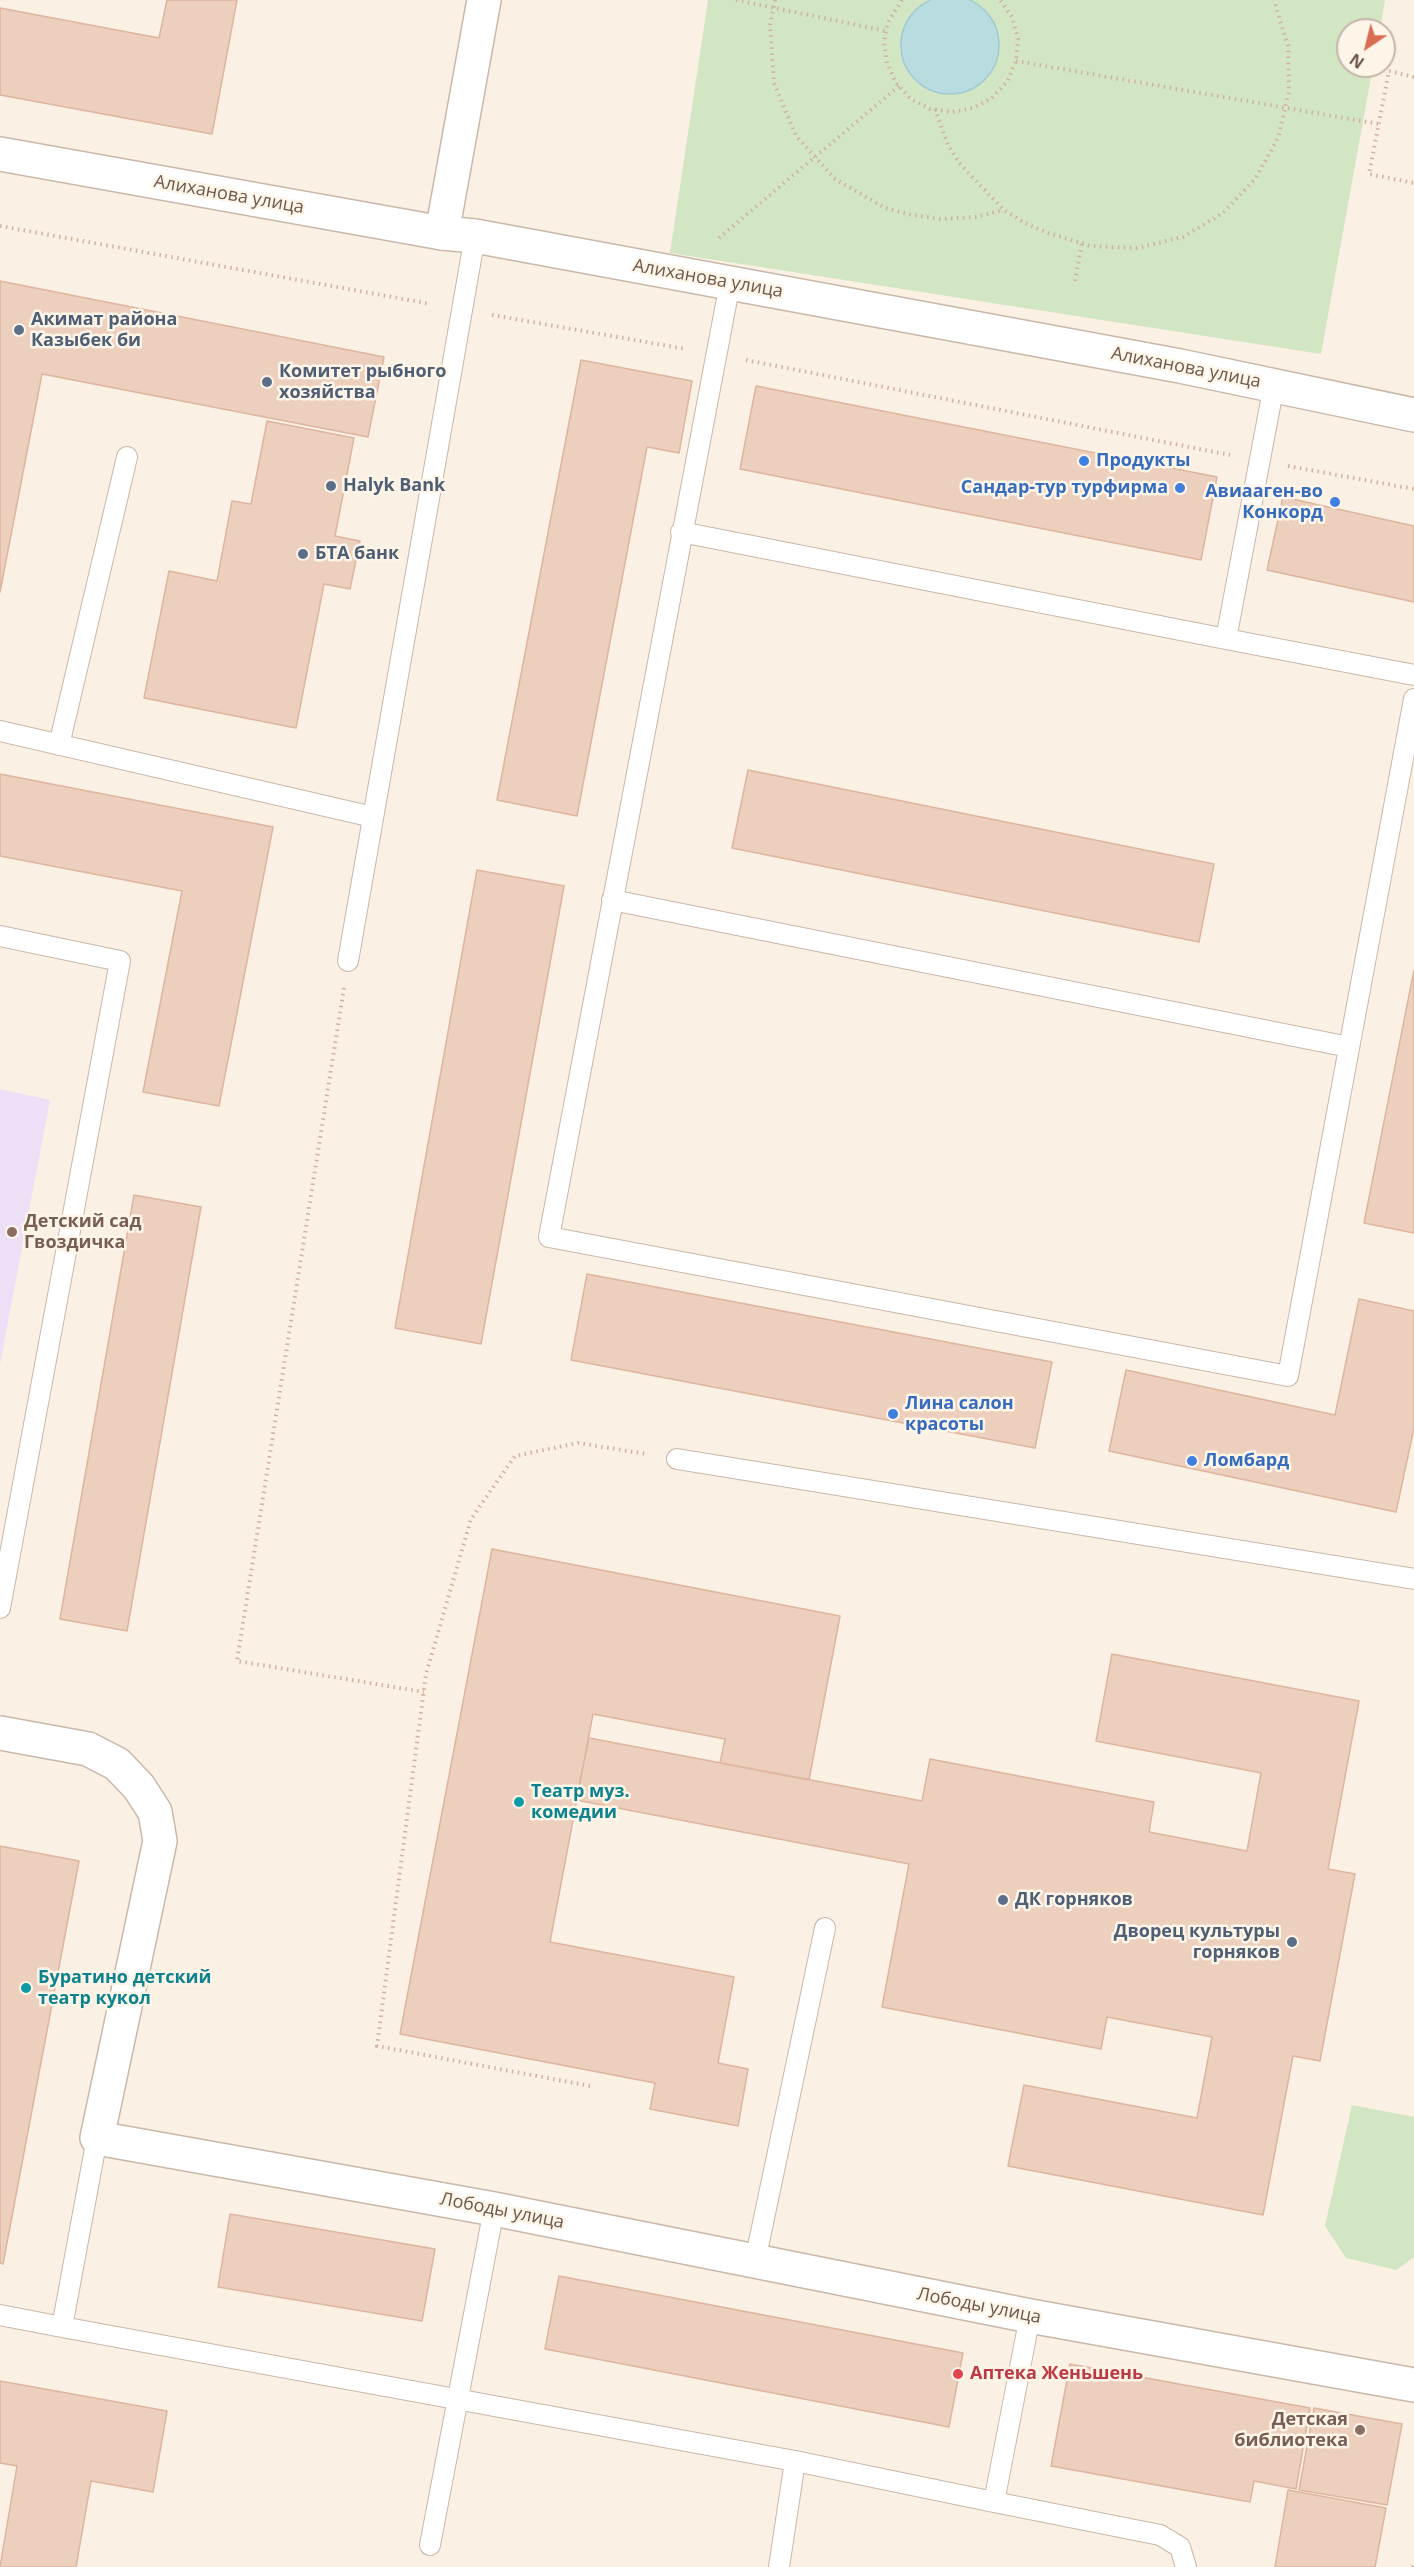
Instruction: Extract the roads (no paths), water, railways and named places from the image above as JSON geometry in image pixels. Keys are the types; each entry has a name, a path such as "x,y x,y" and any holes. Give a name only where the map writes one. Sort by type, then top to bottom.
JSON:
{"street":[{"path":"442,233 483,0"},
{"name":"Алиханова улица","path":"0,154 442,233 475,236 1274,385 1414,414"},
{"path":"0,1733 88,1749 117,1764 139,1787 155,1812 160,1841 97,2138"},
{"name":"Лободы улица","path":"97,2138 494,2209 1030,2316 1414,2385"}],"lane":[{"path":"348,961 475,236"},
{"path":"730,283 549,1237 1288,1376 1414,699"},
{"path":"1226,639 1274,385"},
{"path":"59,744 127,457"},
{"path":"681,532 1414,675"},
{"path":"0,731 373,818"},
{"path":"612,900 1349,1047"},
{"path":"0,936 120,961 0,1608"},
{"path":"677,1459 1414,1579"},
{"path":"755,2261 825,1929"},
{"path":"62,2327 97,2138"},
{"path":"430,2545 494,2209"},
{"path":"0,2315 795,2461 1160,2535 1180,2547 1186,2567"},
{"path":"994,2502 1030,2316"},
{"path":"779,2567 795,2461"}],"water":[{"path":"950,-4 969,0 985,10 995,26 999,45 995,64 985,80 969,90 950,94 931,90 915,80 905,64 901,45 905,26 915,10 931,0"}],"place":[{"name":"Акимат района Казыбек би","path":"19,330"},
{"name":"Комитет рыбного хозяйства","path":"267,382"},
{"name":"Продукты","path":"1084,461"},
{"name":"Halyk Bank","path":"331,486"},
{"name":"Сандар-тур турфирма","path":"1180,488"},
{"name":"Авиааген-во Конкорд","path":"1335,502"},
{"name":"БТА банк","path":"303,554"},
{"name":"Детский сад Гвоздичка","path":"12,1232"},
{"name":"Лина салон красоты","path":"893,1414"},
{"name":"Ломбард","path":"1192,1461"},
{"name":"Театр муз. комедии","path":"519,1802"},
{"name":"ДК горняков","path":"1003,1900"},
{"name":"Дворец культуры горняков","path":"1292,1942"},
{"name":"Буратино детский театр кукол","path":"26,1988"},
{"name":"Аптека Женьшень","path":"958,2374"},
{"name":"Детская библиотека","path":"1360,2430"}]}
